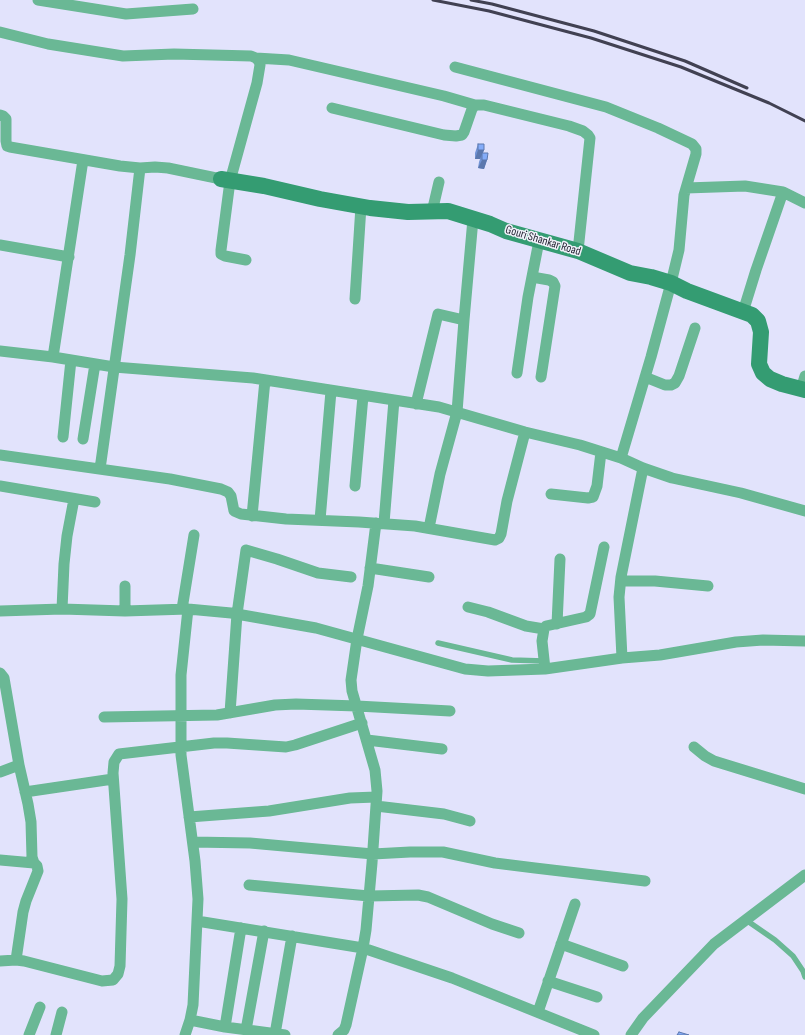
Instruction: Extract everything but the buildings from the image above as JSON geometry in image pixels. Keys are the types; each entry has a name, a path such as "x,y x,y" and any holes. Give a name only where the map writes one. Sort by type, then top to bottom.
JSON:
{"street":[{"path":"38,0 126,14 193,9"},
{"path":"0,32 48,44 123,56 174,54 251,56 256,58 289,60 476,104 484,104 569,126 588,135 590,138 578,251"},
{"path":"246,260 221,254 221,245 226,180 258,83 260,65 256,58"},
{"path":"455,67 606,107 658,128 692,144 696,149 696,154 686,188 679,250 671,283 621,458"},
{"path":"332,108 444,135 456,136 462,135 464,132 472,109 476,104"},
{"path":"0,115 6,119 6,141 7,146 10,147 140,168 168,168 226,180"},
{"path":"53,357 83,160"},
{"path":"100,469 130,255 140,168"},
{"name":"Gouri Shankar Road","path":"226,180 264,186 361,206 408,212 448,211 506,231 578,251 630,273 671,283 687,291 752,315 758,321 761,332 759,364 763,373 770,379 782,384 804,385"},
{"path":"432,212 439,182"},
{"path":"686,188 745,186 783,192 805,202"},
{"path":"743,312 783,192"},
{"path":"355,299 361,206"},
{"path":"429,528 440,474 457,412 473,219"},
{"path":"517,373 528,297 539,241"},
{"path":"0,245 69,257"},
{"path":"532,276 549,280 553,282 555,286 541,377"},
{"path":"416,404 438,314 464,320"},
{"path":"645,377 665,385 675,383 679,376 695,328"},
{"path":"0,351 53,357 114,368 253,378 438,407 525,432 580,445 621,458 643,468 672,478 741,493 805,511"},
{"path":"63,436 71,360"},
{"path":"83,439 95,364"},
{"path":"252,516 266,380"},
{"path":"320,520 331,391"},
{"path":"356,486 363,396"},
{"path":"338,1035 344,1030 346,1025 363,948 373,854 376,801 375,770 352,690 351,680 370,568 380,523 394,400"},
{"path":"0,455 170,479 221,489 228,492 231,496 234,511 240,514 286,519 380,523 429,528 495,540 498,538 503,528 507,501 525,432"},
{"path":"551,494 588,498 593,497 601,452"},
{"path":"622,658 619,598 627,542 643,468"},
{"path":"0,486 95,502"},
{"path":"62,609 67,536 74,499"},
{"path":"185,1035 193,1005 198,899 193,842 181,747 181,675 185,609 194,535"},
{"path":"545,665 542,641 546,626 590,614 604,547"},
{"path":"230,713 237,614 246,550 318,573 351,578"},
{"path":"557,624 560,559"},
{"path":"370,568 429,577"},
{"path":"621,581 708,586"},
{"path":"125,586 125,611"},
{"path":"468,607 488,612 526,626 544,629"},
{"path":"0,611 62,609 125,611 185,609 237,614 316,628 465,669 488,671 660,655 736,642 763,640 805,641"},
{"path":"0,673 4,678 25,792 30,822 32,857 38,871 23,912 16,960"},
{"path":"104,717 217,715 275,705 357,706 450,711"},
{"path":"0,961 16,960 102,981 113,980 118,974 120,966 122,899 113,779 114,762 119,754 227,743 286,747 362,723"},
{"path":"367,740 442,749"},
{"path":"694,747 705,756 714,760 805,789"},
{"path":"0,772 19,765"},
{"path":"25,792 113,779"},
{"path":"190,817 269,811 350,798 376,801 444,814 470,821"},
{"path":"193,842 250,843 373,854 443,852 535,868 645,881"},
{"path":"0,860 34,863"},
{"path":"631,1035 643,1018 714,944 805,875"},
{"path":"249,885 369,896 418,895 428,897 519,934"},
{"path":"538,1012 575,904"},
{"path":"197,921 363,948 452,978 594,1035"},
{"path":"225,1028 241,928"},
{"path":"246,1030 264,931"},
{"path":"190,1020 225,1028 281,1035 292,936"},
{"path":"561,944 623,966"},
{"path":"548,981 597,997"},
{"path":"29,1035 40,1007"},
{"path":"56,1035 62,1012"}],"lane":[{"path":"438,643 512,660 545,665"},
{"path":"746,920 775,940 793,956 803,971 805,977"}],"railway":[{"path":"433,0 489,11 591,38 681,67 769,103 805,121"},
{"path":"471,0 492,4 594,31 685,61 747,88"}]}
